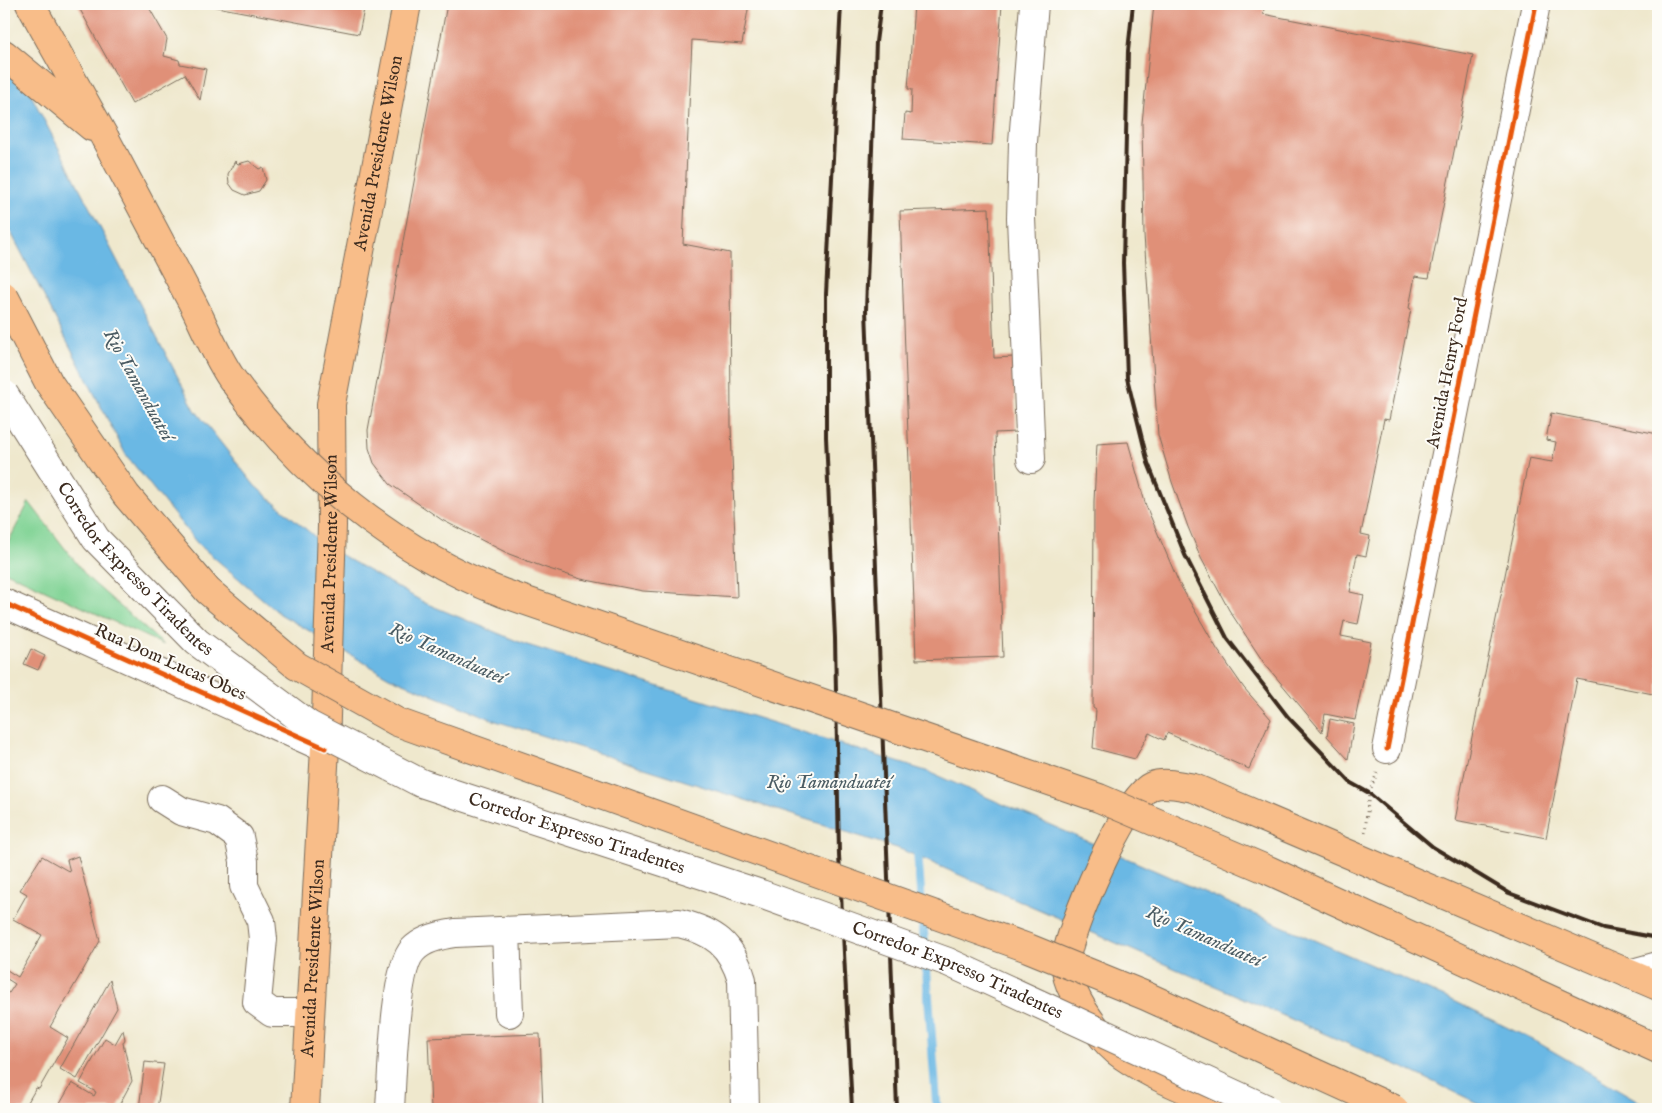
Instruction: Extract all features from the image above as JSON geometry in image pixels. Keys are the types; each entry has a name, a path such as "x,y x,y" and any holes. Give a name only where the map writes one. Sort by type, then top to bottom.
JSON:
{"main road":[{"path":"30,4 105,138 231,378 269,426 313,473 406,546 453,571 502,593 1099,798 1268,870 1658,1049"},
{"name":"Avenida Presidente Wilson","path":"305,1109 325,748 332,526 331,404 407,4"},
{"path":"4,54 105,138"},
{"path":"4,296 50,382 126,495 208,591 297,666 397,722 1028,948 1155,1000 1394,1109"},
{"path":"1232,1109 1162,1078 1121,1055 1083,1009 1073,992 1067,972 1066,959 1090,884 1136,799 1152,786 1168,784 1194,788 1658,986"}],"street":[{"path":"1032,459 1021,218 1022,142 1034,4"},
{"name":"Avenida Henry Ford","path":"1387,749 1536,4"},
{"name":"Corredor Expresso Tiradentes","path":"4,394 96,540 197,642 308,724 422,783 761,894 948,962 1267,1109"},
{"name":"Rua Dom Lucas Obes","path":"4,603 325,748"},
{"path":"162,799 181,811 217,821 239,837 244,861 244,886 261,921 263,939 257,1002 272,1013 310,1013"},
{"path":"390,1109 400,986 404,964 413,950 440,936 455,933 679,923 711,933 723,942 738,965 742,980 745,1109"},
{"path":"506,931 509,1014"},
{"path":"1629,974 1658,966"}],"path":[{"path":"1362,860 1368,793 1387,749"}],"green space":[{"path":"29,502 88,578 164,645 4,571 4,550"}],"water":[{"name":"Rio Tamanduateí","path":"4,43 195,410 255,486 327,547 425,603 524,644 929,772 1449,999 1537,1042 1652,1109 1490,1109 1415,1073 900,849 496,721 389,677 280,614 197,543 126,455 4,219"}],"building":[{"path":"77,4 147,4 167,39 164,56 179,60 180,64 206,69 200,100 185,74 132,104"},
{"path":"201,4 365,4 359,34"},
{"path":"447,4 749,4 742,44 692,40 683,244 730,253 731,426 737,597 643,591 581,579 546,568 509,554 442,520 390,484 374,463 369,448 368,430"},
{"path":"914,4 1002,4 992,145 903,139 905,113 911,114 912,89 908,89"},
{"path":"1154,4 1265,4 1263,14 1473,55 1429,278 1415,276 1409,308 1411,309 1389,420 1384,419 1361,534 1370,536 1366,556 1357,554 1350,592 1364,595 1358,624 1344,621 1341,636 1371,642 1355,720 1325,714 1322,732 1264,663 1229,610 1201,558 1188,527 1158,435 1144,235 1142,123"},
{"path":"235,161 238,164 249,161 259,169 263,167 266,180 259,191 245,195 234,190 229,183 228,174"},
{"path":"989,208 994,358 1014,357 1016,432 995,433 1003,657 916,660 900,211"},
{"path":"1551,413 1658,434 1658,695 1577,679 1546,838 1455,820 1529,458 1552,462 1556,442 1546,440"},
{"path":"1128,442 1146,506 1179,583 1217,649 1244,688 1271,719 1249,769 1167,733 1164,740 1149,733 1135,759 1093,748 1096,710 1093,708 1094,501 1097,444"},
{"path":"31,649 45,656 38,670 24,664"},
{"path":"1330,719 1354,724 1348,759 1327,736"},
{"path":"42,856 70,872 67,860 78,856 100,941 50,1027 68,1038 39,1089 36,1088 24,1109 4,1109 4,990 9,993 15,984 4,977 4,975 7,970 18,977 42,935 13,919 27,894 20,890"},
{"path":"110,980 117,1008 77,1079 60,1069"},
{"path":"123,1030 125,1039 123,1043 132,1081 117,1109 57,1109 72,1083 94,1096 96,1092 80,1083 105,1038 115,1044"},
{"path":"540,1034 543,1109 431,1109 428,1038"},
{"path":"145,1062 164,1064 157,1109 139,1109"}],"waterway":[{"path":"917,845 937,1109"}],"railway":[{"path":"841,4 826,294 826,437 835,638 839,855 852,1109"},
{"path":"881,4 876,42 866,310 897,1109"},
{"path":"1133,4 1128,51 1123,263 1127,378 1148,463 1185,555 1227,638 1288,717 1351,783 1369,793 1433,847 1509,893 1603,928 1658,938"}],"cycle path":[{"path":"1387,749 1536,4"},
{"path":"4,603 325,748"}]}
